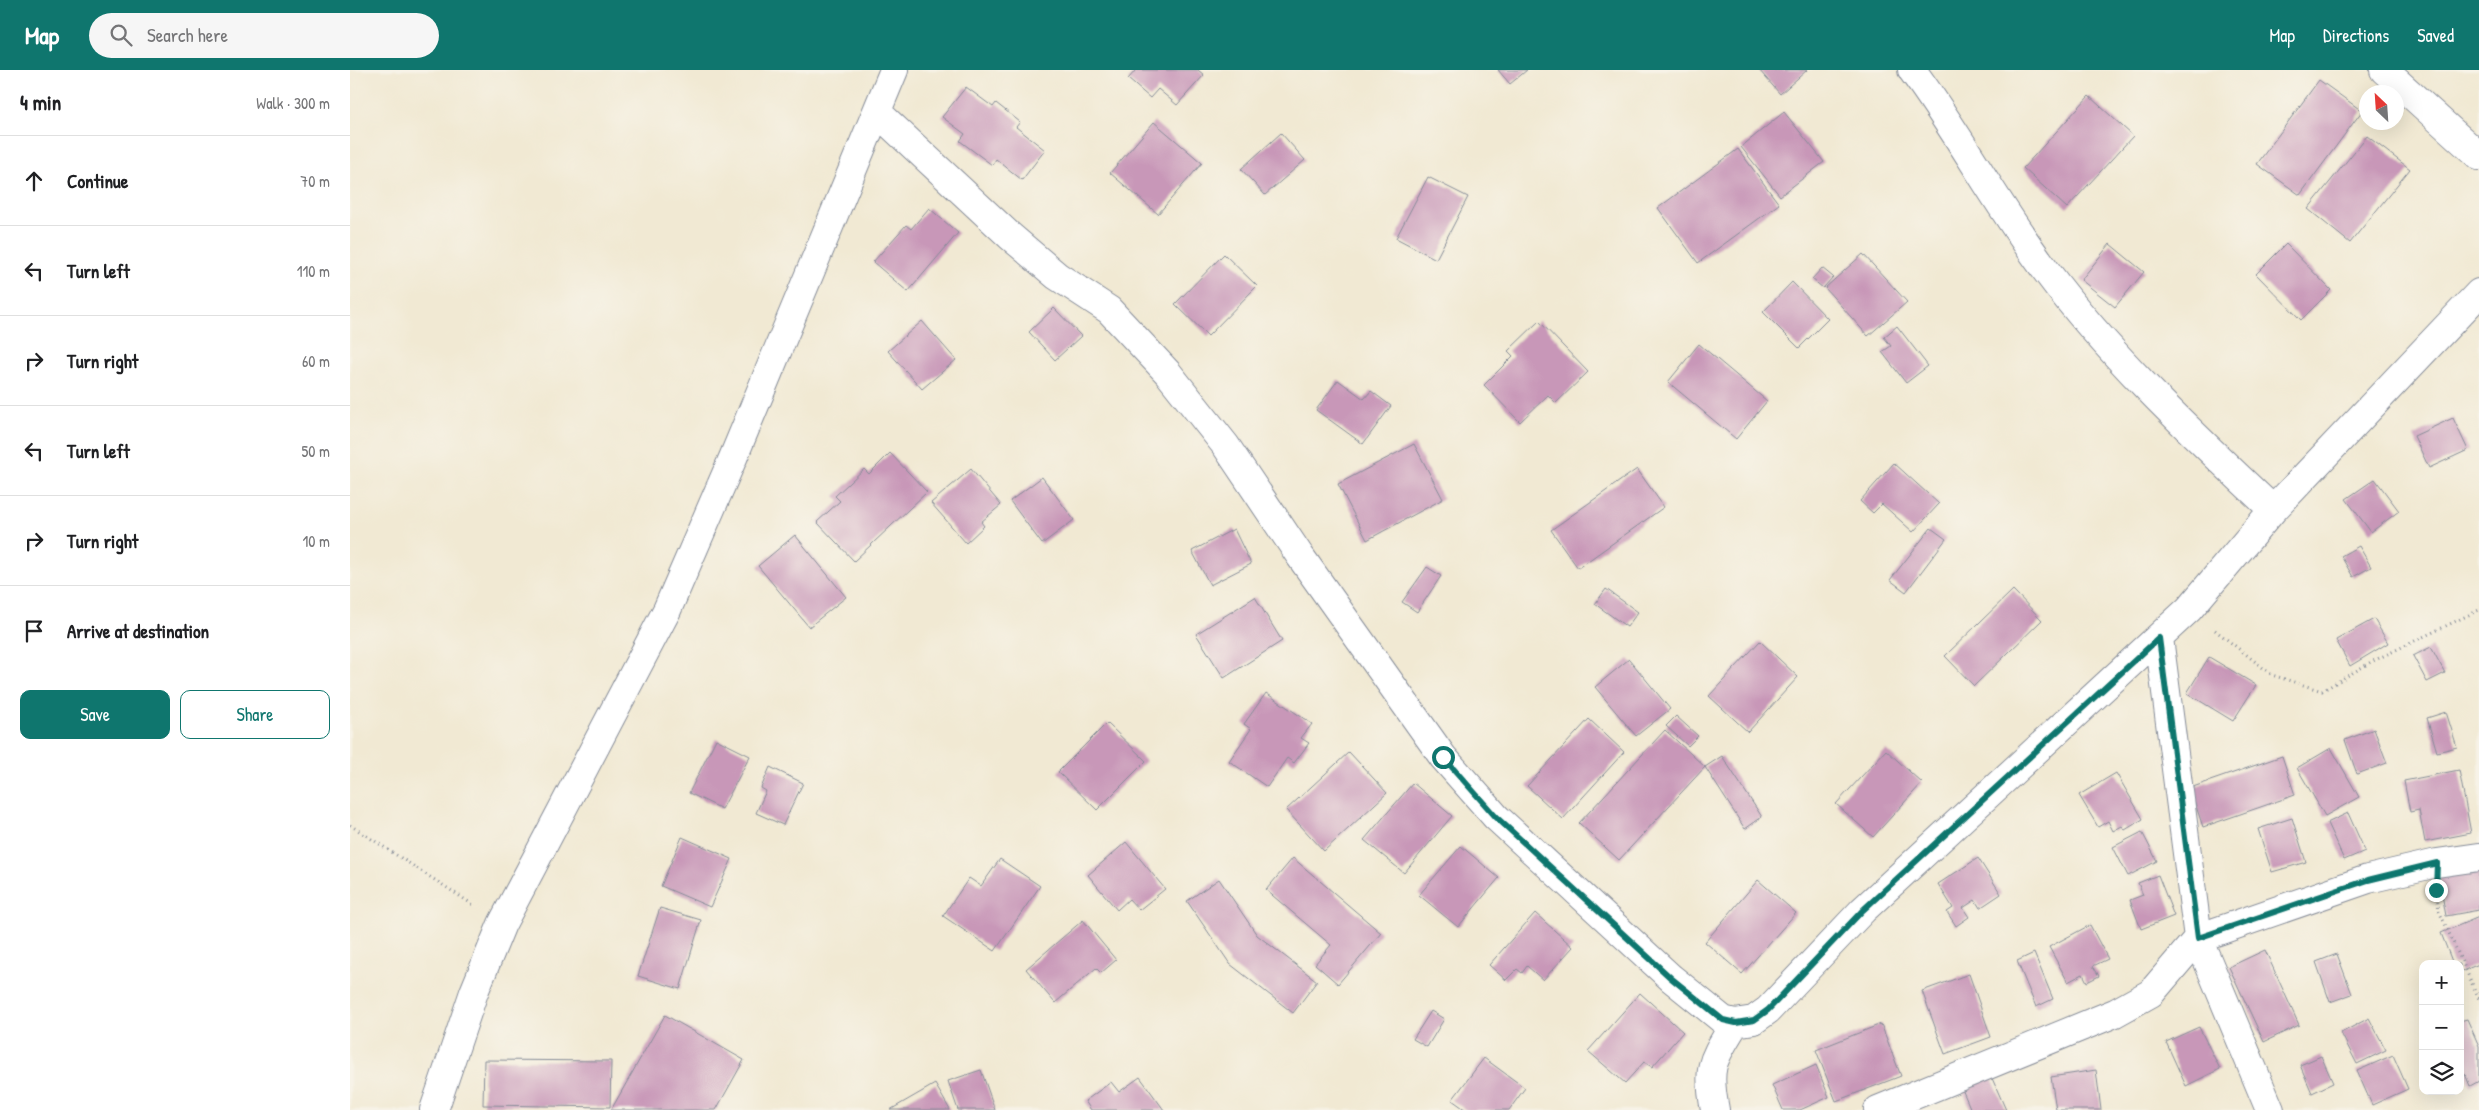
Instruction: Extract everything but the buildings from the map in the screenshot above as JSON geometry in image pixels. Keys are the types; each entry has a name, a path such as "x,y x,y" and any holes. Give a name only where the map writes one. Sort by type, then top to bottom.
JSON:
{"street":[{"path":"434,1110 474,992 502,924 667,610 737,449 894,70"},
{"path":"1912,70 1936,102 2031,250 2072,303 2126,364 2200,441 2273,510"},
{"path":"2384,70 2479,156"},
{"path":"877,112 1010,236 1057,276 1109,310 1137,338 1200,411 1226,446 1300,556 1443,757 1496,817 1671,978 1723,1020 1736,1023 1754,1020 1768,1010 1863,910 2189,609 2273,510 2479,293"},
{"path":"2159,638 2198,938 2270,1110"},
{"path":"1878,1110 2122,1009 2151,993 2198,938 2368,880 2437,863 2479,857"},
{"path":"1714,1110 1710,1084 1713,1060 1736,1023"}],"path":[{"path":"2189,609 2272,675 2322,691 2371,662 2479,610"},
{"path":"350,826 502,924"},
{"path":"2437,863 2436,890 2439,912 2479,999"}],"route":[{"path":"1443,757 1496,817 1671,978 1723,1020 1736,1023 1754,1020 1768,1010 1863,910 2159,638 2198,938 2368,880 2437,863 2436,890"}]}
